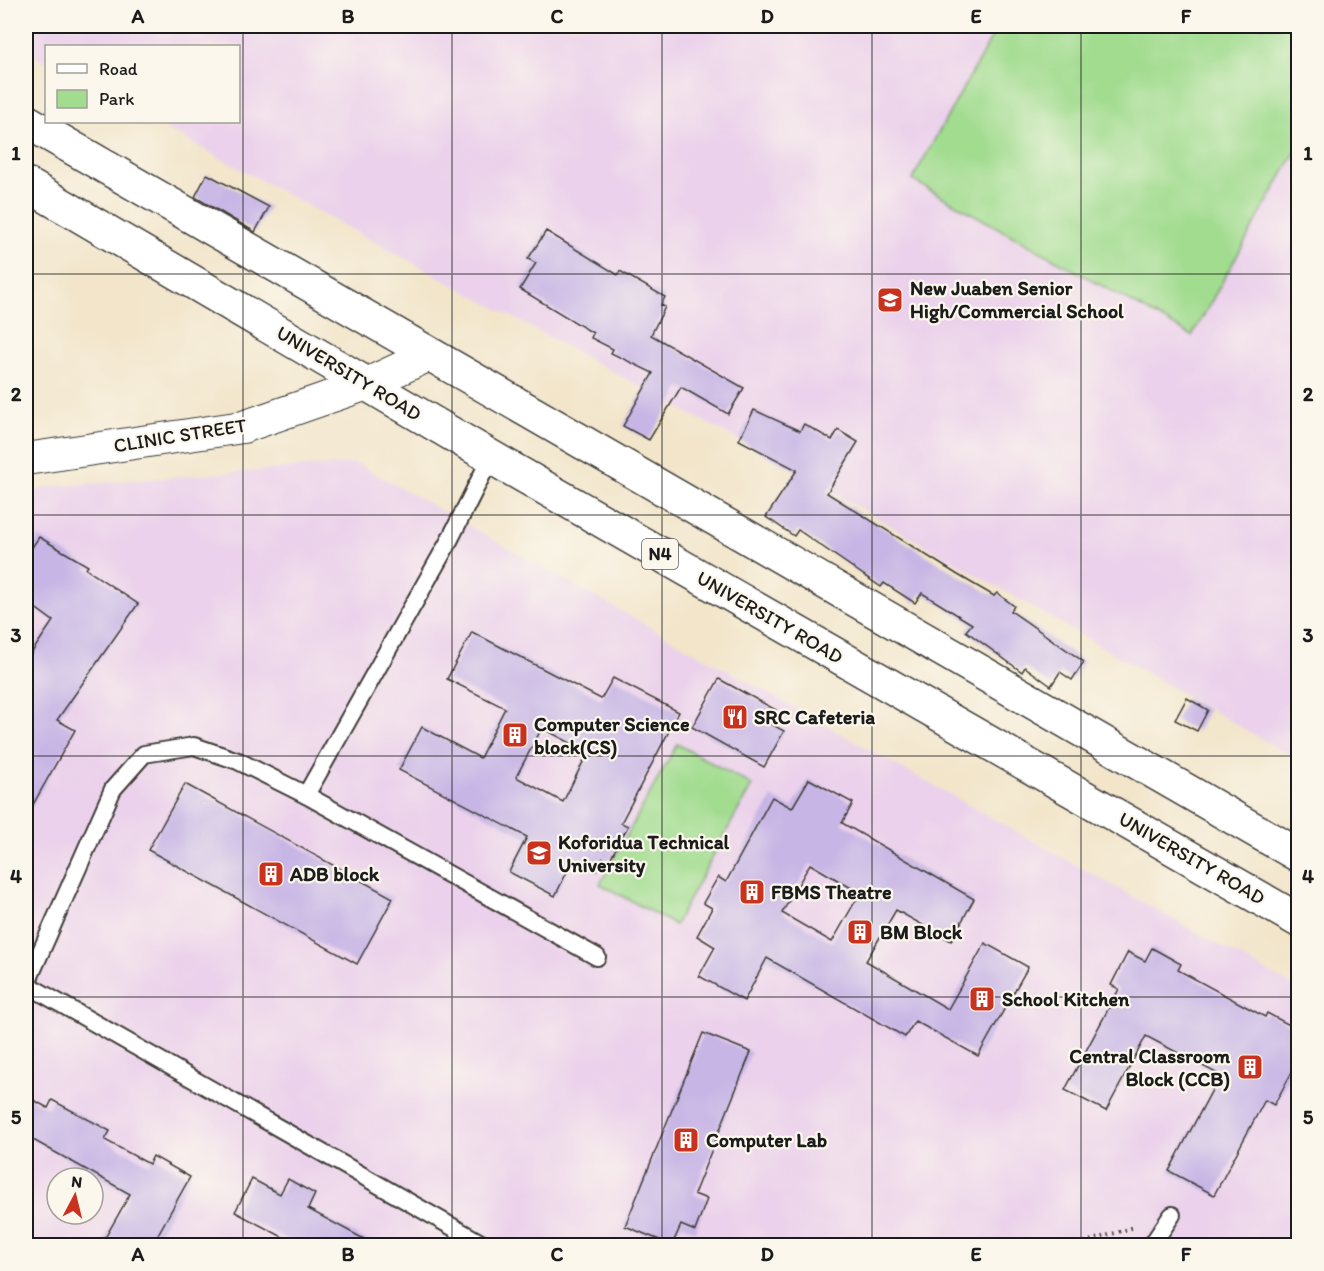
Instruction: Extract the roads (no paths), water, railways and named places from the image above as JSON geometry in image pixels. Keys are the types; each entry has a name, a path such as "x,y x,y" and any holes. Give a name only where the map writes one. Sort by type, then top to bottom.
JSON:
{"highway":[{"path":"26,121 1299,855"},
{"name":"UNIVERSITY ROAD","path":"26,184 491,457 1299,920"}],"street":[{"name":"CLINIC STREET","path":"26,459 243,428 367,384 429,355"}],"lane":[{"path":"306,795 448,543 491,457"},
{"path":"486,1245 26,984 113,789 144,754 194,746 238,761 306,795 597,957"},
{"path":"1151,1245 1172,1215"}],"place":[{"name":"New Juaben Senior High/Commercial School","path":"890,300"},
{"name":"SRC Cafeteria","path":"735,717"},
{"name":"Computer Science block(CS)","path":"515,735"},
{"name":"Koforidua Technical University","path":"539,853"},
{"name":"ADB block","path":"271,874"},
{"name":"FBMS Theatre","path":"752,892"},
{"name":"BM Block","path":"860,932"},
{"name":"School Kitchen","path":"982,999"},
{"name":"Central Classroom Block (CCB)","path":"1250,1067"},
{"name":"Computer Lab","path":"686,1140"}]}
